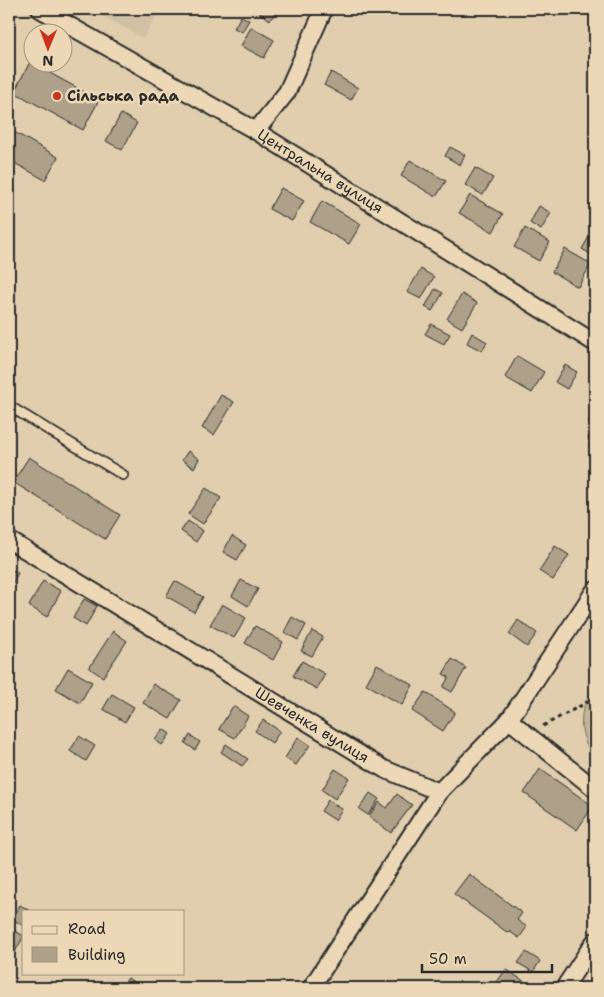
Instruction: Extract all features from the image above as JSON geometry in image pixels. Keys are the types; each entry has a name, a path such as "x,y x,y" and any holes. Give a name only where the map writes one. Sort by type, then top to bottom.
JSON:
{"street":[{"name":"Центральна вулиця","path":"40,9 256,131 595,343"},
{"path":"256,131 287,92 324,9"},
{"name":"Шевченка вулиця","path":"9,540 384,769 439,792"},
{"path":"311,988 439,792 509,720 595,590"},
{"path":"509,720 595,789"},
{"path":"564,988 595,941"}],"lane":[{"path":"9,406 123,475"}],"path":[{"path":"595,405 588,431 595,478"},
{"path":"526,734 565,716 595,698"}],"shaded area":[{"path":"90,9 161,9 143,38"},
{"path":"595,688 595,758 585,741 582,714 589,696"}],"building":[{"path":"259,9 271,9 276,12 270,20 257,11"},
{"path":"241,16 249,20 242,32 234,28"},
{"path":"251,27 274,40 264,58 241,46"},
{"name":"Сільська рада","path":"25,72 48,72 99,100 83,130 14,92"},
{"path":"331,72 358,88 351,100 324,85"},
{"path":"121,114 137,123 122,150 106,141"},
{"path":"9,129 58,157 45,180 9,160"},
{"path":"450,147 465,155 460,165 445,156"},
{"path":"410,160 446,181 436,197 401,176"},
{"path":"475,168 493,178 483,195 465,185"},
{"path":"281,188 304,201 292,221 269,209"},
{"path":"470,195 503,214 493,232 459,213"},
{"path":"322,201 361,224 349,244 310,222"},
{"path":"539,206 551,213 541,230 530,223"},
{"path":"525,228 550,242 539,261 514,247"},
{"path":"593,230 595,231 595,257 582,249"},
{"path":"565,249 591,264 578,287 552,272"},
{"path":"421,269 434,277 421,299 407,292"},
{"path":"435,289 443,293 432,311 425,307"},
{"path":"462,294 477,303 462,328 447,319"},
{"path":"431,324 450,334 444,344 425,334"},
{"path":"472,333 487,342 482,351 467,343"},
{"path":"517,356 544,372 532,393 505,377"},
{"path":"565,365 577,372 567,389 555,382"},
{"path":"221,395 234,402 214,435 202,428"},
{"path":"188,451 199,459 194,468 182,460"},
{"path":"29,457 120,515 105,539 13,482"},
{"path":"206,488 221,498 203,524 188,514"},
{"path":"188,521 203,531 196,542 181,531"},
{"path":"232,536 246,545 237,560 223,552"},
{"path":"555,546 569,555 553,580 539,571"},
{"path":"9,568 18,573 9,590"},
{"path":"241,580 258,589 248,606 232,596"},
{"path":"43,581 61,591 47,617 29,606"},
{"path":"175,581 203,597 194,612 166,596"},
{"path":"84,599 97,606 86,626 73,618"},
{"path":"222,604 246,618 234,638 210,625"},
{"path":"292,617 306,625 298,640 284,632"},
{"path":"518,620 537,633 527,647 509,634"},
{"path":"255,626 283,642 273,660 245,643"},
{"path":"113,631 127,641 103,677 89,668"},
{"path":"312,631 323,637 312,656 301,651"},
{"path":"452,659 466,668 452,692 443,687 449,677 443,674"},
{"path":"302,661 325,674 317,689 293,676"},
{"path":"377,664 413,685 402,705 366,684"},
{"path":"68,668 92,682 80,703 56,689"},
{"path":"153,684 181,700 170,719 143,703"},
{"path":"425,692 455,712 443,731 412,711"},
{"path":"112,694 134,707 125,722 103,709"},
{"path":"233,706 248,716 235,738 219,729"},
{"path":"263,720 280,731 272,743 255,731"},
{"path":"163,729 170,734 162,745 155,740"},
{"path":"190,735 200,742 195,750 185,743"},
{"path":"79,736 95,746 86,761 70,751"},
{"path":"298,737 310,745 296,765 285,758"},
{"path":"226,744 248,759 242,766 221,752"},
{"path":"335,769 349,778 335,799 322,790"},
{"path":"540,769 593,806 577,830 524,793"},
{"path":"370,793 379,799 368,815 359,809"},
{"path":"397,794 412,805 391,833 369,816 379,802 387,808"},
{"path":"328,800 342,809 335,820 321,811"},
{"path":"469,874 522,913 517,920 527,927 519,938 509,931 508,933 454,894"},
{"path":"20,905 28,910 22,910 22,925 12,919"},
{"path":"9,928 22,935 22,940 12,957 9,955"},
{"path":"526,952 540,961 533,972 518,963"},
{"path":"506,969 528,984 525,988 493,988"},
{"path":"128,978 138,985 135,988 120,988"}],"place":[{"name":"Сільська рада","path":"57,96"}]}
